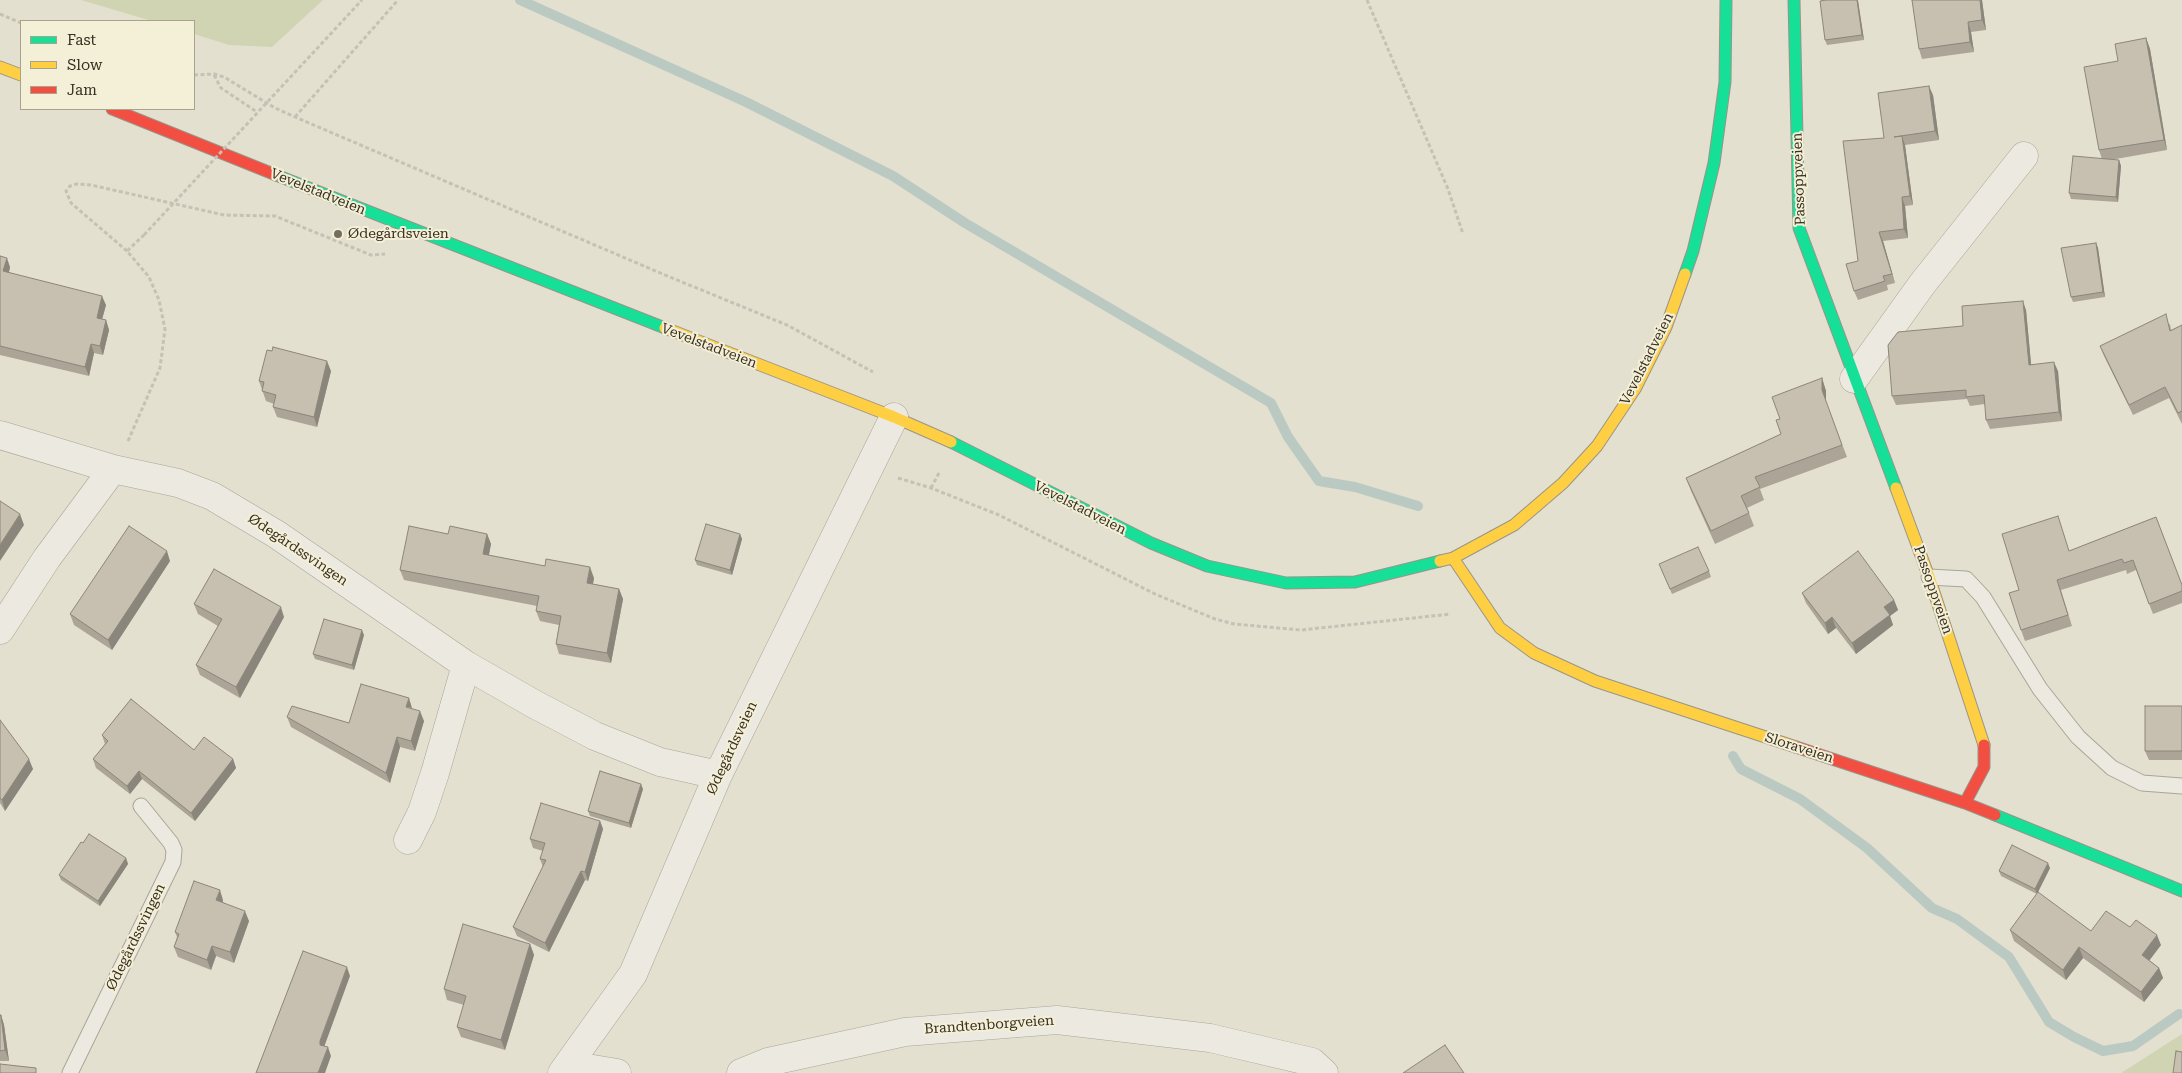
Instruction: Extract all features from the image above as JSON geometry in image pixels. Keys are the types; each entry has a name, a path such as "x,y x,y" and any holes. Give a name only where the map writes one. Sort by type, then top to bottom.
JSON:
{"main road":[{"name":"Vevelstadveien","path":"114,110 411,229 894,417 954,444 1151,543 1207,566 1286,583 1355,582 1453,558 1514,526 1563,483 1597,446 1635,389 1666,326 1693,251 1714,163 1725,82 1726,0"},
{"name":"Passoppveien","path":"1794,0 1799,228 1929,576 1984,740 1984,767 1965,803"},
{"path":"0,67 20,75"},
{"name":"Sloraveien","path":"1453,558 1500,628 1534,653 1595,681 1965,803 2182,891"}],"street":[{"path":"1854,379 1923,283 2024,156"},
{"name":"Ødegårdsveien","path":"565,1069 633,974 718,775 894,417"},
{"name":"Ødegårdssvingen","path":"0,435 113,469 178,483 212,496 246,514 466,666 534,704 595,736 660,762 718,775"},
{"path":"0,630 47,558 113,469"},
{"path":"408,840 422,812 466,666"},
{"name":"Brandtenborgveien","path":"740,1073 768,1062 905,1032 1058,1020 1210,1038 1312,1062 1324,1073"},
{"path":"565,1069 617,1073"}],"lane":[{"path":"1929,576 1966,579 1983,597 2046,696 2078,737 2112,768 2142,783 2182,786"},
{"name":"Ødegårdssvingen","path":"70,1073 173,862 174,850 171,843 141,806"}],"path":[{"path":"127,251 362,0"},
{"path":"295,117 398,0"},
{"path":"1367,0 1444,180 1464,234"},
{"path":"0,14 20,23"},
{"path":"195,74 214,74 236,83 255,96 295,117 787,325 868,370"},
{"path":"214,74 221,88 258,112"},
{"path":"113,469 136,426 152,390 160,368 165,329 160,300 149,277 127,251 71,203 66,191 70,186 77,184 91,185 224,215 276,216 371,255 386,253 411,229"}],"green space":[{"path":"81,0 323,0 272,47 229,45 195,34 195,20 149,20"},
{"path":"2182,1034 2182,1073 2121,1073"}],"building":[{"path":"1857,0 1862,35 1825,40 1820,1"},
{"path":"1912,0 1980,0 1982,20 1968,22 1970,42 1919,49"},
{"path":"2146,38 2164,140 2099,150 2084,67 2118,61 2115,44"},
{"path":"1929,86 1935,131 1894,137 1902,136 1910,196 1902,197 1904,229 1879,232 1892,274 1883,276 1885,281 1854,291 1846,264 1858,261 1843,141 1884,138 1878,93"},
{"path":"2073,156 2119,160 2116,197 2069,193"},
{"path":"2096,243 2103,292 2071,297 2061,248"},
{"path":"0,256 7,258 3,271 102,296 97,318 106,320 100,346 91,344 85,367 0,346"},
{"path":"2023,301 2029,365 2054,362 2059,412 1986,420 1984,395 1966,397 1966,390 1892,396 1888,345 1898,332 1963,326 1962,306"},
{"path":"2166,314 2170,331 2182,325 2182,411 2178,413 2165,387 2129,405 2100,346"},
{"path":"273,347 327,361 314,417 273,407 276,395 262,391 264,382 259,381 267,350 272,351"},
{"path":"1822,378 1822,390 1842,445 1755,477 1760,487 1741,496 1749,513 1711,531 1686,478 1781,434 1776,420 1780,419 1772,397"},
{"path":"0,501 20,514 0,545"},
{"path":"2058,516 2069,551 2156,517 2182,585 2182,591 2149,604 2133,560 2124,563 2122,559 2057,580 2068,615 2021,630 2009,593 2019,590 2002,534"},
{"path":"706,524 740,534 730,570 695,560"},
{"path":"129,526 167,551 108,640 70,614"},
{"path":"409,526 448,534 450,526 487,534 483,554 545,566 546,559 590,567 587,583 619,589 607,653 556,644 561,616 536,611 539,596 400,570"},
{"path":"1698,547 1709,571 1670,589 1659,564"},
{"path":"1858,551 1894,600 1884,607 1890,615 1852,643 1832,617 1825,623 1802,593"},
{"path":"214,569 281,607 236,687 196,665 222,619 194,604"},
{"path":"324,619 362,630 352,665 313,654"},
{"path":"361,684 409,698 406,707 420,711 411,741 397,737 386,773 287,717 292,706 349,723"},
{"path":"131,699 194,750 204,737 233,759 191,813 139,771 127,786 93,759 108,741 102,735"},
{"path":"2145,706 2182,706 2182,751 2145,751"},
{"path":"0,720 29,759 2,800 0,798"},
{"path":"600,771 641,784 629,823 588,811"},
{"path":"541,803 600,821 585,872 581,871 545,943 513,927 546,860 540,859 545,843 530,839"},
{"path":"89,834 126,858 98,901 59,875 81,842 83,843"},
{"path":"2012,845 2048,863 2035,889 1999,871"},
{"path":"194,881 220,890 216,900 245,911 230,952 212,946 207,960 174,947 179,934 175,932"},
{"path":"2038,892 2091,931 2106,911 2130,927 2136,920 2157,935 2142,955 2159,968 2141,992 2079,947 2063,970 2010,930"},
{"path":"463,924 530,944 501,1040 457,1027 466,996 444,989"},
{"path":"303,951 347,967 320,1041 320,1045 328,1047 318,1073 256,1073"},
{"path":"0,1015 5,1050 0,1051"},
{"path":"1445,1045 1464,1073 1403,1073"},
{"path":"2176,1051 2182,1052 2182,1073 2173,1073"},
{"path":"0,1064 36,1068 36,1073 0,1073"}],"waterway":[{"path":"520,0 746,102 893,176 965,223 1271,403 1288,437 1319,481 1355,487 1418,506"},
{"path":"1733,756 1741,769 1800,799 1867,848 1932,908 1957,919 2009,957 2049,1022 2074,1037 2103,1051 2133,1046 2179,1014"}],"traffic: fast":[{"path":"1685,274 1693,251 1714,163 1725,82 1726,0"},
{"path":"1794,0 1799,228 1896,488"},
{"path":"276,175 665,328"},
{"path":"951,442 1151,543 1207,566 1286,583 1355,582 1440,561"},
{"path":"1995,815 2182,891"}],"traffic: slow":[{"path":"0,67 20,75"},
{"path":"1440,561 1453,558 1514,525 1563,483 1597,446 1635,389 1666,327 1685,274"},
{"path":"665,328 894,417 951,442"},
{"path":"1896,488 1929,577 1984,745"},
{"path":"1453,558 1500,628 1534,653 1595,681 1796,747"}],"traffic: jam":[{"path":"114,110 276,175"},
{"path":"1965,803 1984,767 1984,745"},
{"path":"1796,747 1965,803 1995,815"}],"place":[{"name":"Ødegårdsveien","path":"338,234"}]}
